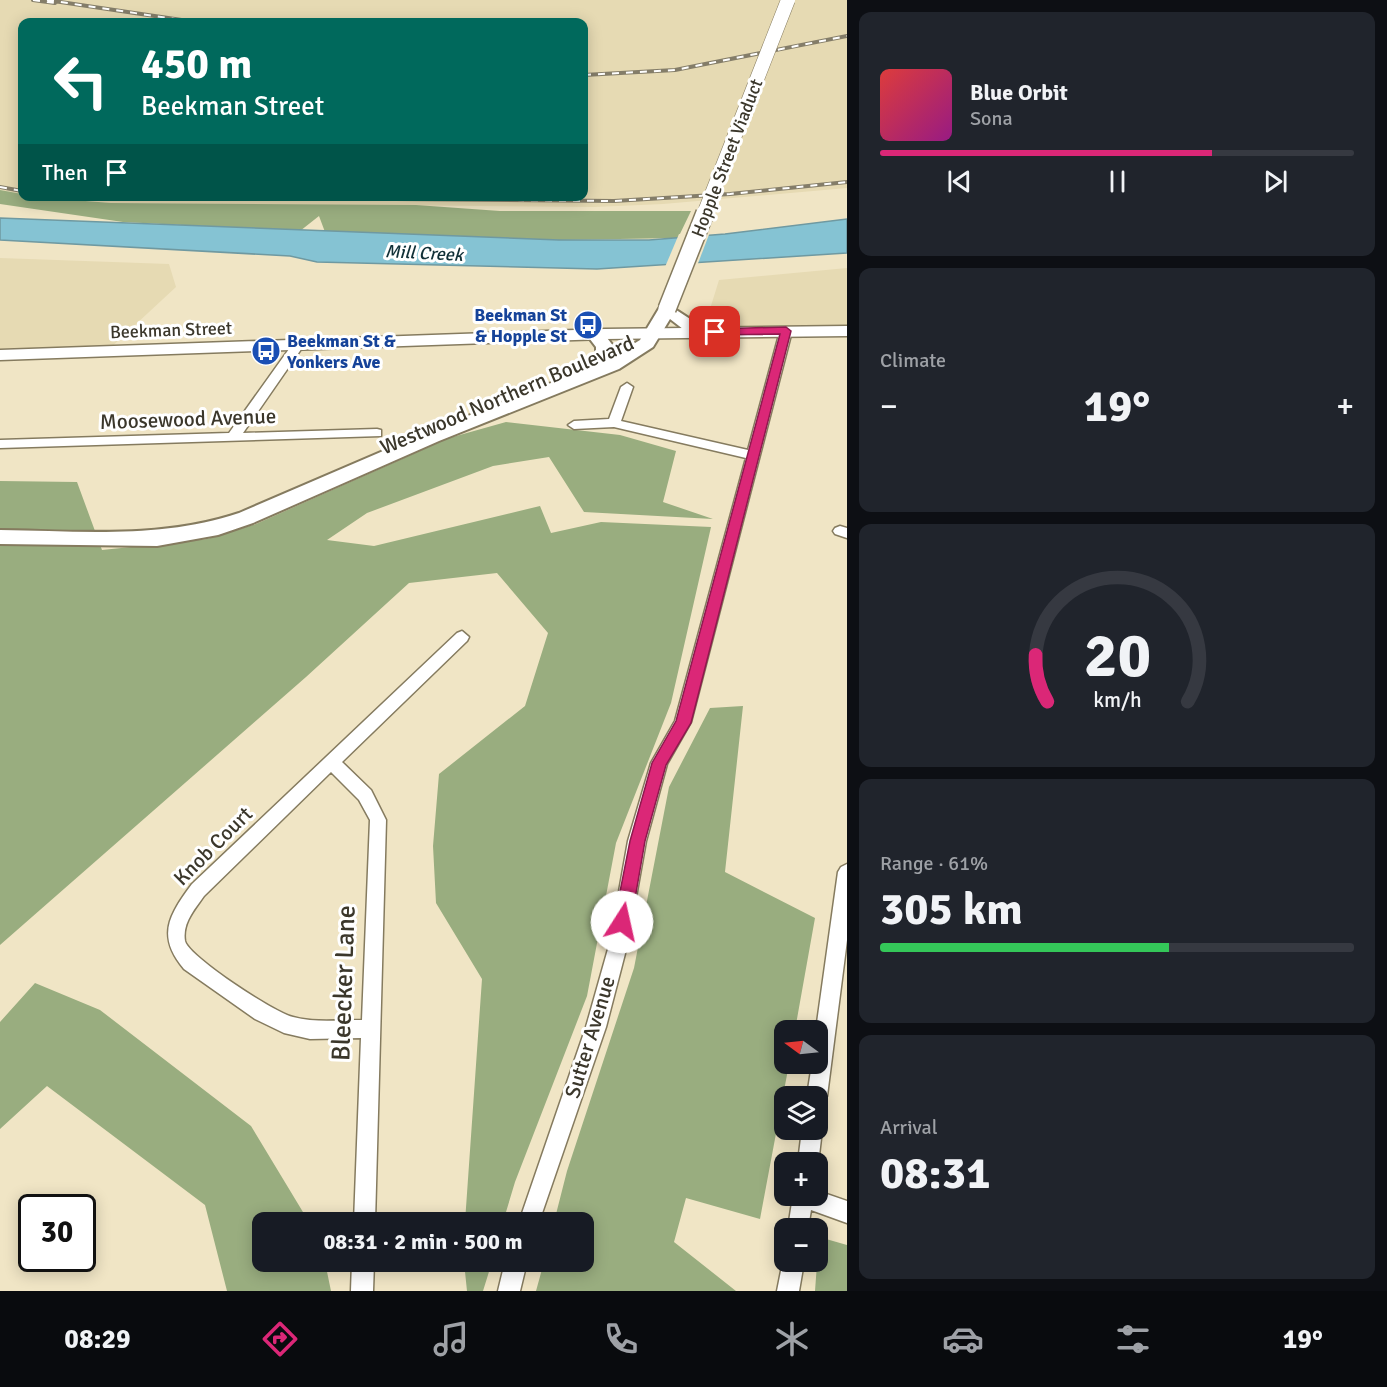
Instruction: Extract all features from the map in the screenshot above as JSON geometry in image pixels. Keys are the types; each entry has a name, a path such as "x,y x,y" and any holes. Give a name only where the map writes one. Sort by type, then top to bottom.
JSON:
{"main road":[{"name":"Hopple Street Viaduct","path":"653,333 668,313 788,0"},
{"path":"668,313 698,332"},
{"name":"Beekman Street","path":"0,355 595,334 847,331"},
{"name":"Westwood Northern Boulevard","path":"0,529 160,528 216,518 244,510 451,419 605,357 626,344 653,333"},
{"name":"Westwood Northern Boulevard","path":"0,537 132,539 211,530 273,508 432,437 588,377 634,354 647,343 653,333"},
{"path":"595,334 605,347 605,357"}],"street":[{"name":"Sutter Avenue","path":"532,1212 596,1027 619,942 637,841 659,763 683,723 786,331"},
{"path":"233,437 298,345"},
{"path":"614,423 627,387"},
{"path":"574,425 614,423 752,455"},
{"name":"Moosewood Avenue","path":"0,444 377,433"},
{"name":"Knob Court","path":"369,1029 306,1029 288,1026 186,962 176,941 180,915 198,890 462,637"},
{"name":"Bleecker Lane","path":"332,763 365,792 373,803 378,820 364,1212"},
{"path":"817,1086 847,872"},
{"path":"828,1205 847,1212"},
{"path":"362,1291 363,1272"},
{"path":"509,1291 514,1272"},
{"path":"789,1291 792,1272"}],"shaded area":[{"path":"0,0 847,0 847,188 663,204 595,207 87,201 588,201 588,18 18,18 18,193 0,190"},
{"path":"0,258 169,264 176,287 107,351 0,355"},
{"path":"847,268 847,331 669,333 710,309 719,280"}],"green space":[{"path":"0,190 18,193 18,201 416,205 500,211 691,211 678,238 559,240 325,232 319,216 300,231 123,222 0,204"},
{"path":"506,422 620,435 676,451 663,502 713,519 584,512 549,457 493,466 367,513 327,540 374,546 540,506 551,533 601,522 711,527 671,703 616,843 587,996 515,1182 506,1212 466,1212 482,979 436,903 433,846 439,774 525,706 548,633 497,573 409,583 306,677 0,945 0,481 77,482 102,550 207,539 256,524 449,438"},
{"path":"743,706 725,872 815,918 797,1020 774,1020 774,1074 787,1074 785,1086 774,1086 775,1140 760,1219 686,1198 674,1242 736,1291 536,1291 541,1272 594,1272 594,1212 557,1212 567,1171 634,968 669,787 710,708"},
{"path":"35,983 100,1010 251,1126 303,1212 252,1212 252,1272 327,1272 331,1291 227,1291 205,1205 47,1086 0,1129 0,1022"},
{"path":"828,1240 847,1245 847,1291 815,1291 816,1272 828,1272"},
{"path":"465,1272 489,1272 483,1291 467,1291"}],"water":[{"name":"Mill Creek","path":"0,218 559,240 649,240 725,234 847,219 847,253 597,269 317,262 290,256 0,240"}],"pier":[{"path":"710,232 697,266 665,267 679,234"}],"railway":[{"path":"33,0 55,3"},
{"path":"47,0 168,18"},
{"path":"588,75 675,70 847,36"},
{"path":"588,201 730,194 847,182"},
{"path":"0,187 18,190"}],"place":[{"name":"Beekman St & Hopple St","path":"588,325"},
{"name":"Beekman St & Yonkers Ave","path":"266,351"}],"route":[{"path":"622,922 637,841 659,763 683,723 786,331 715,332"}]}
